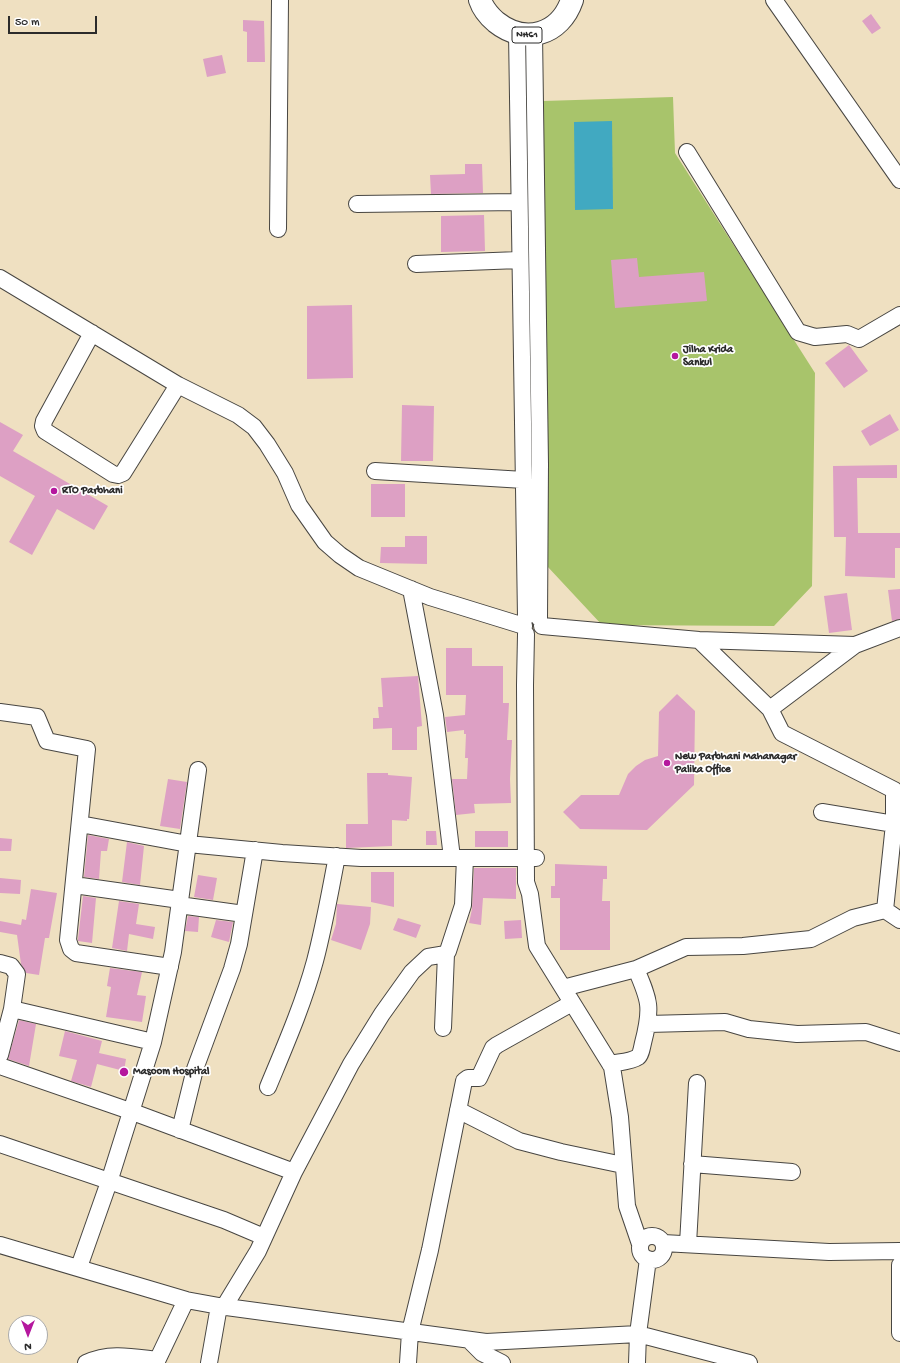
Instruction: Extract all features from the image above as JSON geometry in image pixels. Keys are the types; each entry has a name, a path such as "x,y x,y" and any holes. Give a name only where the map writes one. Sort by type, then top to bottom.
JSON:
{"highway":[{"name":"NH61","path":"480,0 488,15 505,29 526,34 544,33 559,22 568,11 572,0"}],"street":[{"path":"278,229 280,0"},
{"path":"774,0 900,180"},
{"path":"526,34 518,202 524,480 532,626"},
{"path":"526,34 536,248 540,464 532,626 531,858 536,878 530,894 537,946 610,1064 620,1117 626,1206 640,1244 641,1253 648,1259 657,1259 661,1256 664,1247 660,1239 651,1236 643,1240 640,1244"},
{"path":"687,152 798,332 815,337 847,334 859,339 900,316"},
{"path":"357,204 518,202"},
{"path":"416,264 519,254 536,248"},
{"path":"0,278 178,385 238,415 254,427 267,444 285,473 299,505 325,542 340,555 359,568 430,597 532,626 699,640 855,646"},
{"path":"92,333 44,421 43,426 45,431 113,474 118,475 123,473 178,385"},
{"path":"375,471 524,480"},
{"path":"411,589 435,715 458,858 463,905 446,954 443,1028"},
{"path":"770,709 855,646 900,628"},
{"path":"699,640 770,709 782,733 897,789 894,824 895,853 885,910"},
{"path":"0,712 37,717 47,742 87,749 68,940 70,949 76,953 170,967"},
{"path":"79,1267 109,1182 130,1111 153,1042 170,967 198,770"},
{"path":"822,812 894,824"},
{"path":"80,824 188,844 255,850 337,856 531,858"},
{"path":"180,1130 195,1069 232,969 244,914 255,850"},
{"path":"268,1087 298,1015 314,962 326,915 337,856"},
{"path":"74,885 244,914"},
{"path":"563,988 636,969 686,948 743,946 811,939 853,918 885,910 900,920"},
{"path":"209,1363 221,1306 264,1237 294,1172 351,1064 382,1014 412,972 428,956 446,954"},
{"path":"0,963 11,966 17,974 12,1009 2,1038 0,1055"},
{"path":"610,1064 639,1057 648,1024 648,998 636,969"},
{"path":"408,1363 410,1332 430,1250 464,1080 468,1078 479,1078 493,1048 572,1003"},
{"path":"12,1009 153,1042"},
{"path":"648,1024 725,1022 749,1029 797,1034 866,1032 900,1043"},
{"path":"0,1066 130,1111 294,1172"},
{"path":"688,1244 697,1083"},
{"path":"458,1110 520,1141 561,1152 623,1165"},
{"path":"0,1144 224,1220 264,1237"},
{"path":"692,1164 792,1172"},
{"path":"663,1243 829,1252 900,1251"},
{"path":"0,1245 79,1267 186,1300 221,1306 486,1342 638,1334 749,1363"},
{"path":"637,1363 638,1334 648,1259"},
{"path":"900,1265 900,1333"},
{"path":"86,1363 101,1356 111,1355 156,1362 186,1300"},
{"path":"469,1340 482,1353 502,1363"}],"green space":[{"name":"Jilha Krida Sankul","path":"673,97 675,153 815,373 812,586 774,626 602,625 547,566 543,101"}],"water":[{"path":"612,121 613,209 575,210 574,122"}],"building":[{"path":"871,14 881,28 872,34 862,21"},
{"path":"243,20 264,21 265,62 247,62 247,32 243,31"},
{"path":"222,55 226,73 207,77 203,59"},
{"path":"465,164 482,164 483,193 431,194 430,175 465,174"},
{"path":"484,215 485,251 441,252 441,216"},
{"path":"637,258 639,277 704,272 707,301 615,308 611,260"},
{"path":"352,305 353,378 307,379 307,306"},
{"path":"849,345 868,371 844,388 825,363"},
{"path":"402,405 434,406 433,461 401,461"},
{"path":"890,414 899,430 870,446 861,431"},
{"name":"RTO Parbhani","path":"0,422 23,435 13,451 108,506 94,530 57,509 32,555 9,542 35,496 0,476"},
{"path":"897,465 897,478 857,478 858,533 900,533 900,548 895,548 895,578 845,576 846,537 834,537 833,466"},
{"path":"371,484 405,484 405,517 371,517"},
{"path":"405,536 427,536 427,564 380,563 381,547 405,547"},
{"path":"900,589 900,619 892,621 888,590"},
{"path":"847,593 852,630 829,633 824,596"},
{"path":"446,648 472,648 472,666 503,666 503,703 509,703 507,740 512,740 510,779 511,803 474,804 475,813 456,815 452,779 467,779 468,758 465,758 466,734 464,734 464,730 447,732 445,717 465,715 466,695 446,695"},
{"path":"418,676 422,726 417,727 417,750 392,750 392,728 373,729 373,718 379,718 378,707 383,707 381,678"},
{"name":"New Parbhani Mahanagar Palika Office","path":"677,694 695,711 694,785 647,830 580,829 563,812 581,795 619,795 628,774 636,766 645,760 658,756 659,712"},
{"path":"367,773 388,773 388,775 412,777 409,819 407,819 407,821 392,820 392,846 346,848 346,824 368,824"},
{"path":"168,779 187,782 180,829 160,826"},
{"path":"426,831 436,831 437,845 426,845"},
{"path":"475,831 508,831 508,847 475,847"},
{"path":"88,835 109,839 107,851 101,851 99,879 84,877"},
{"path":"0,838 12,839 11,851 0,851"},
{"path":"127,842 144,846 140,885 122,882"},
{"path":"555,864 607,866 607,879 603,879 602,901 610,901 610,950 560,950 560,898 551,898 551,886 555,886"},
{"path":"474,868 516,868 516,899 483,898 481,925 469,923 472,909"},
{"path":"371,872 394,872 394,907 371,902"},
{"path":"198,875 217,878 213,900 194,897"},
{"path":"0,878 21,880 20,894 0,893"},
{"path":"31,889 57,893 49,938 45,938 39,975 26,973 21,964 17,935 0,932 0,921 21,925 22,919 26,920"},
{"path":"83,896 96,898 92,943 78,941"},
{"path":"119,901 139,904 136,924 155,927 153,939 129,934 127,951 112,948"},
{"path":"337,904 371,907 370,924 361,950 331,940 336,924"},
{"path":"188,916 199,917 198,932 185,931"},
{"path":"398,918 421,925 416,938 393,930"},
{"path":"216,920 233,922 229,942 211,937"},
{"path":"521,920 522,938 505,939 504,921"},
{"path":"110,968 142,972 137,995 146,996 142,1022 106,1017 111,987 107,986"},
{"path":"19,1020 36,1024 29,1066 8,1059"},
{"path":"65,1031 102,1041 99,1053 126,1059 124,1071 97,1064 91,1087 71,1081 77,1060 59,1056"}],"place":[{"name":"Jilha Krida Sankul","path":"675,356"},
{"name":"RTO Parbhani","path":"54,491"},
{"name":"New Parbhani Mahanagar Palika Office","path":"667,763"},
{"name":"Masoom Hospital","path":"124,1072"}]}
